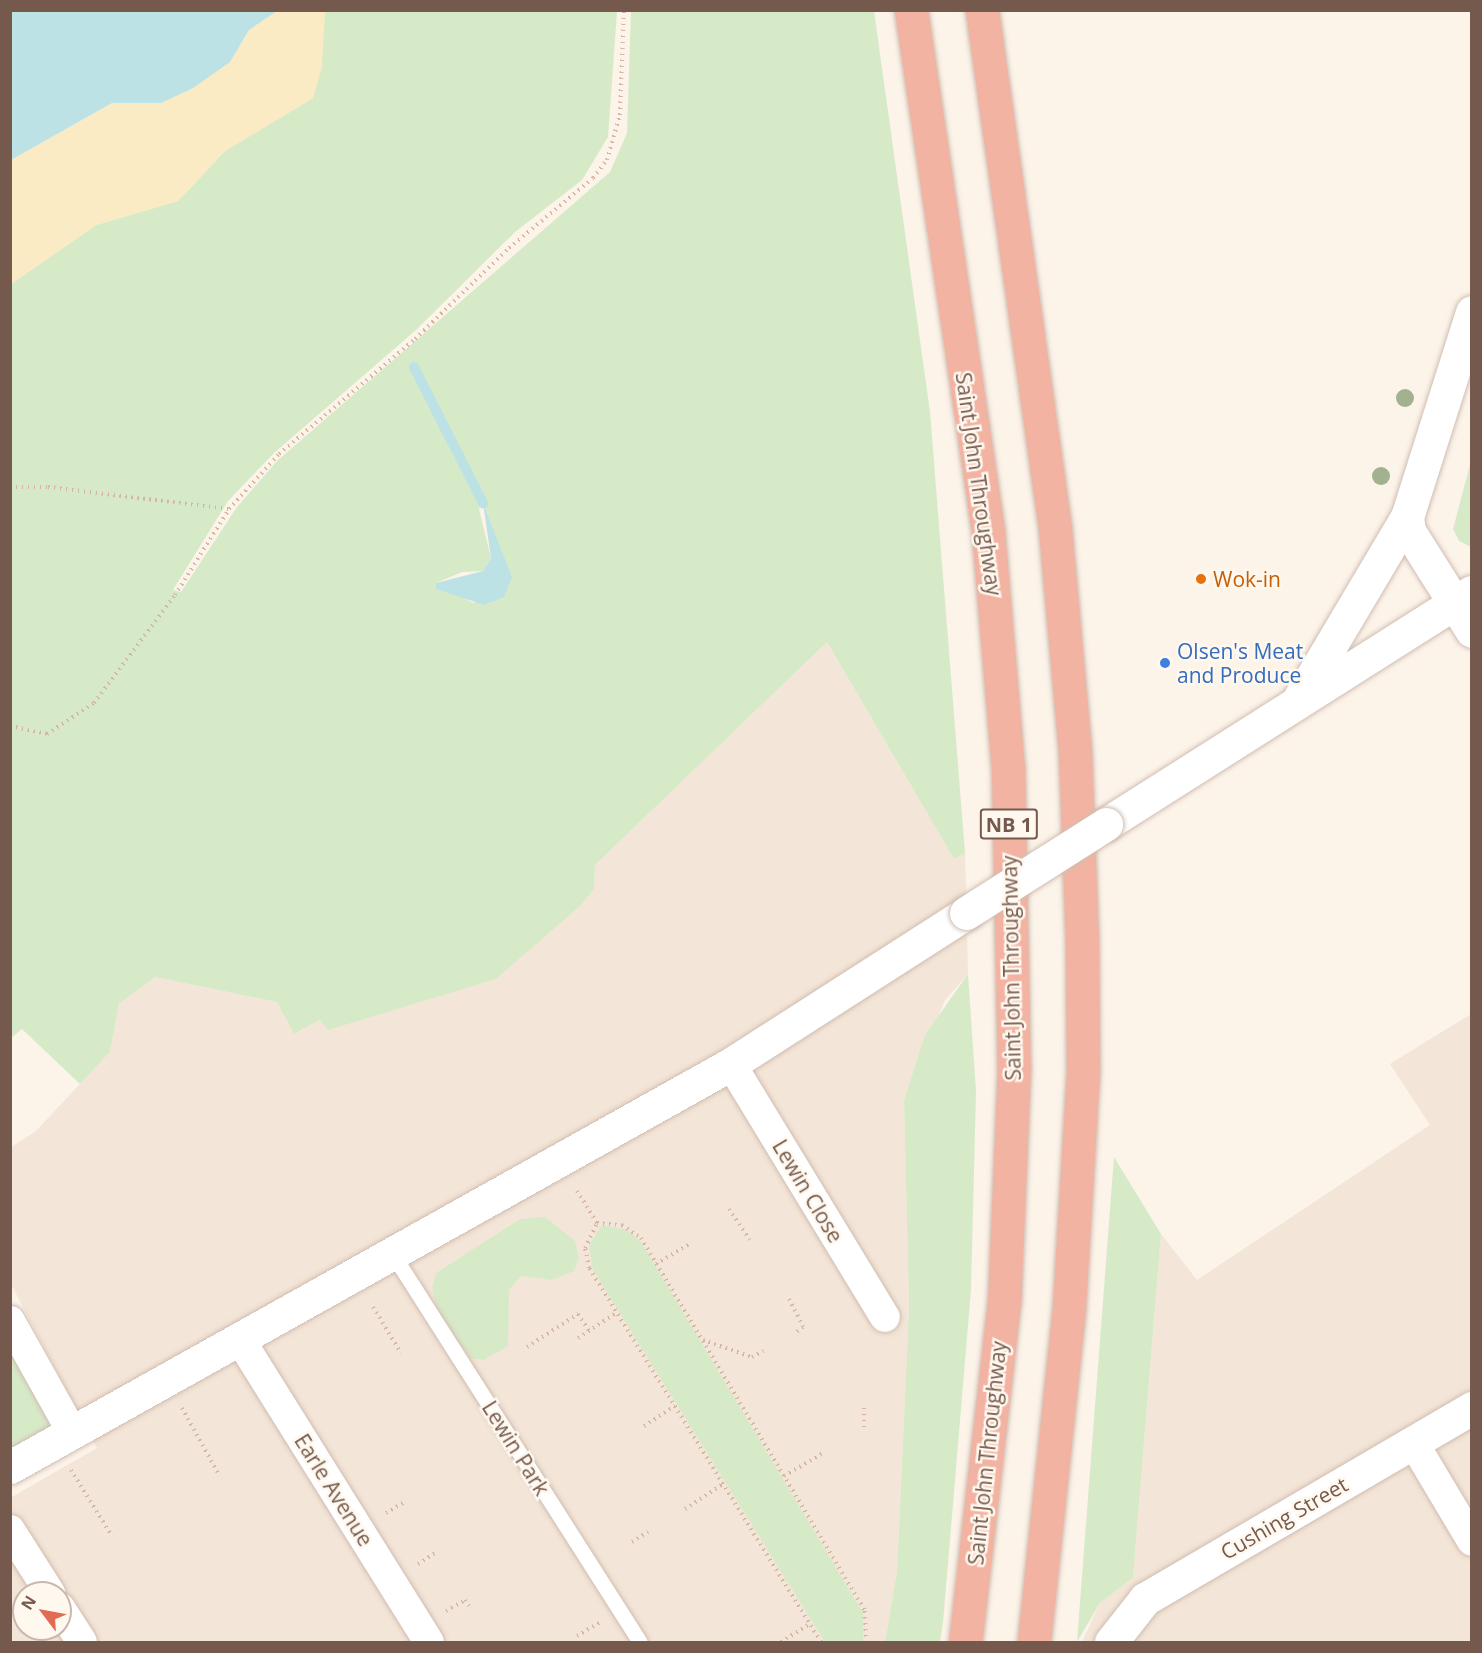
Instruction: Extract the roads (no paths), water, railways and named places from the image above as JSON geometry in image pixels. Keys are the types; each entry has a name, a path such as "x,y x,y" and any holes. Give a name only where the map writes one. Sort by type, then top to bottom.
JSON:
{"highway":[{"name":"Saint John Throughway","path":"911,10 988,531 1008,767 1014,1067 1004,1302 966,1642"},
{"path":"982,10 1055,528 1075,752 1081,918 1083,1071 1069,1308 1034,1642"}],"street":[{"path":"1297,702 1407,517 1472,312"},
{"path":"1407,517 1409,531 1462,597 1472,631"},
{"path":"10,1467 731,1064 1462,597"},
{"name":"Lewin Close","path":"731,1064 885,1317"},
{"path":"10,1321 63,1437"},
{"name":"Earle Avenue","path":"239,1338 429,1642"},
{"name":"Cushing Street","path":"1111,1642 1145,1599 1472,1408"},
{"path":"1413,1442 1472,1541"},
{"path":"10,1530 42,1581"},
{"path":"72,1627 82,1642"}],"lane":[{"name":"Lewin Park","path":"392,1253 640,1642"}],"water":[{"path":"11,10 277,11 249,30 230,62 193,88 161,103 112,103 11,160"},
{"path":"483,503 512,577 504,597 484,605 436,589 436,583 483,571 491,558"}],"waterway":[{"path":"414,367 483,503"}],"place":[{"name":"Wok-in","path":"1201,579"},
{"name":"Olsen's Meat and Produce","path":"1165,663"}]}
